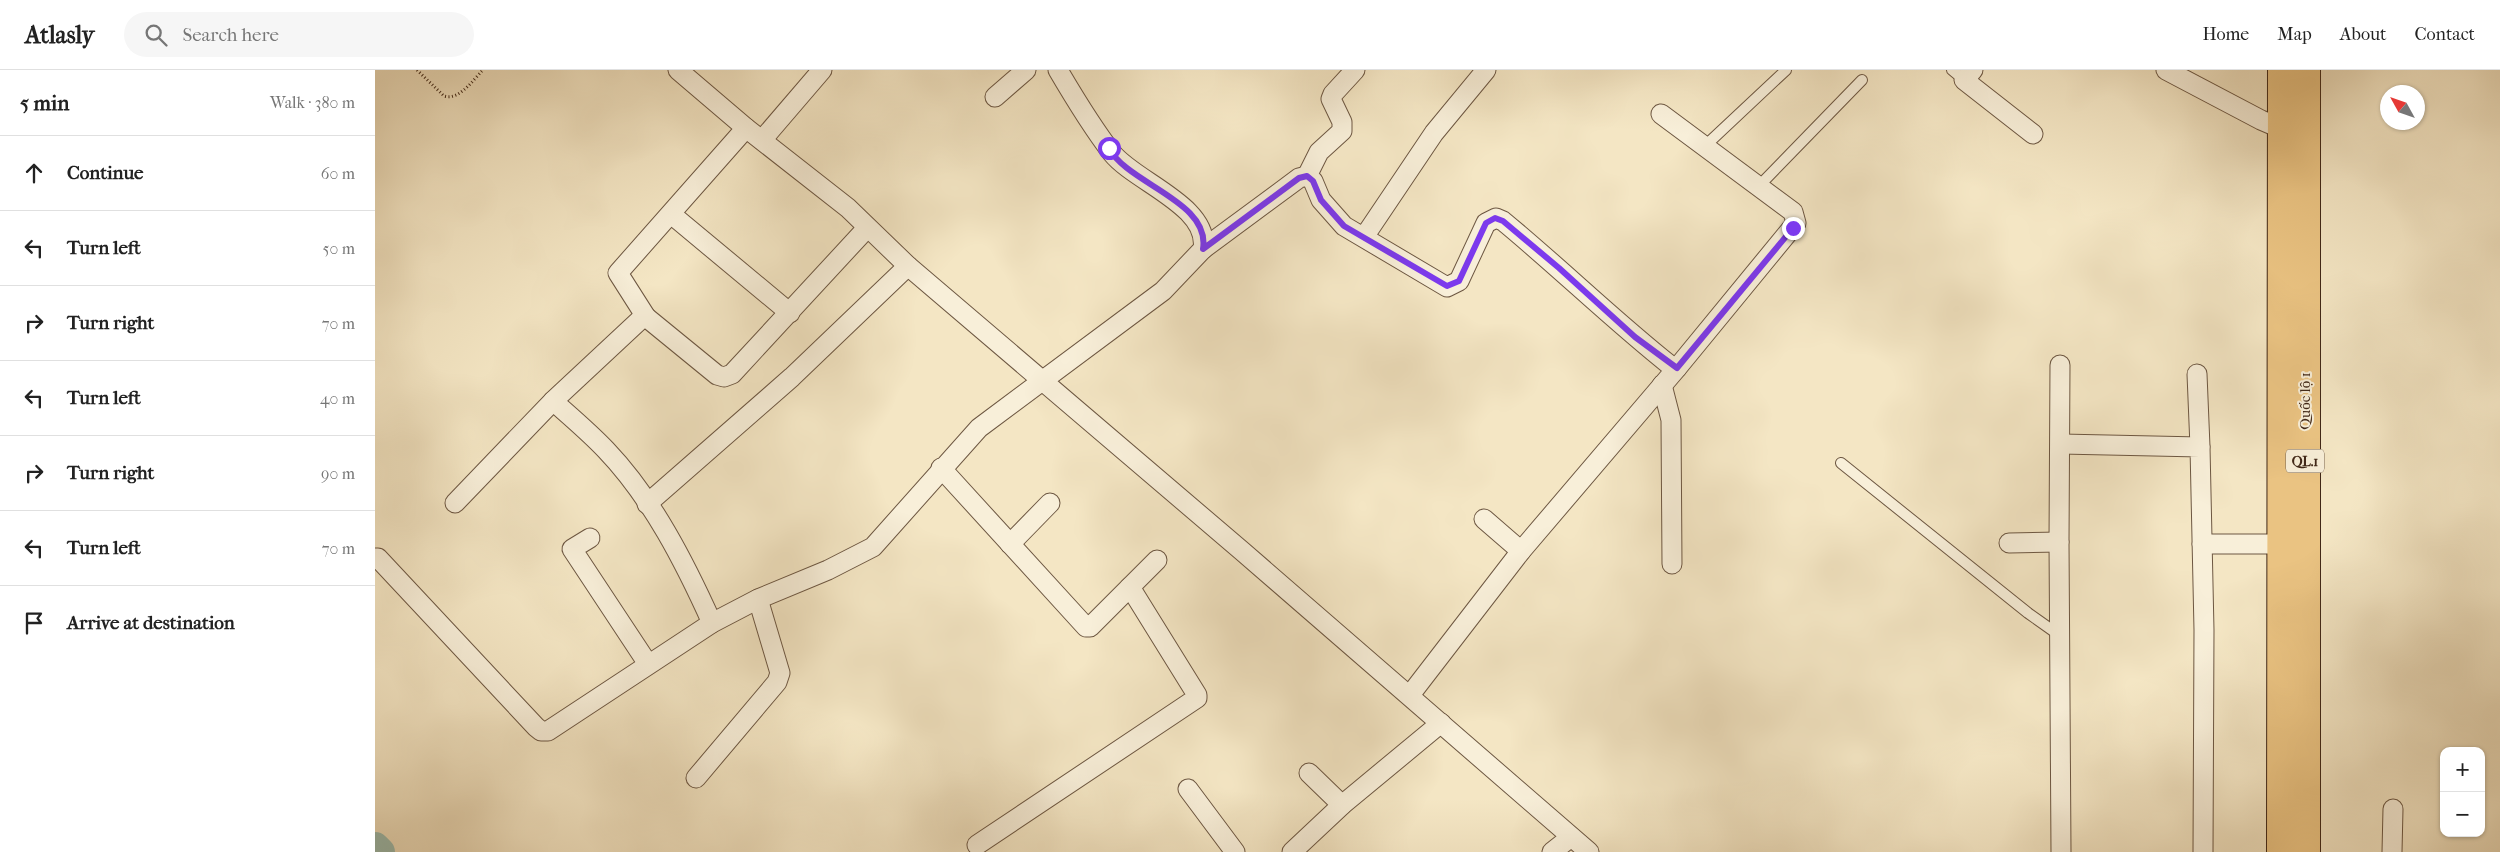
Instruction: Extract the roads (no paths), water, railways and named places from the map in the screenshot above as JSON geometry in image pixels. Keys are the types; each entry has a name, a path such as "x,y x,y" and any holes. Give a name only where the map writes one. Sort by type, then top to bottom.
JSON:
{"highway":[{"name":"Quốc lộ 1","path":"2281,852 2282,70"},
{"name":"Quốc lộ 1","path":"2306,70 2306,852"}],"street":[{"path":"678,70 746,128 848,208 909,266 1042,382 1409,695 1589,852"},
{"path":"762,140 822,70"},
{"path":"995,97 1025,70"},
{"path":"1058,70 1083,114 1117,158 1137,176 1175,201 1194,218 1201,231 1203,249"},
{"path":"375,558 541,731 548,731 712,623 758,599 828,570 873,547 941,468 979,428 1163,291 1203,249 1299,178 1307,176 1319,152 1342,131 1342,122 1331,104 1331,99 1333,94 1355,70"},
{"path":"1363,237 1429,140 1486,70"},
{"path":"2166,70 2282,129"},
{"path":"1963,73 2033,134"},
{"path":"1409,695 1521,552 1662,386 1796,223 1793,212 1661,114"},
{"path":"746,128 618,273 646,317 710,371 724,377 732,374 740,367 867,228"},
{"path":"1307,176 1313,181 1321,200 1338,221 1447,286 1459,281 1486,223 1495,218 1503,221 1559,268 1635,337 1677,368"},
{"path":"671,214 790,313"},
{"path":"647,504 792,377 909,266"},
{"path":"455,503 553,401 642,318 646,317"},
{"path":"2060,365 2059,635 2061,852"},
{"path":"2197,374 2204,630 2203,852"},
{"path":"1662,386 1671,420 1672,564"},
{"path":"553,401 606,450 647,504 683,559 712,623"},
{"path":"2061,444 2200,447"},
{"path":"941,468 1086,627 1091,627 1157,560"},
{"path":"1010,544 1050,503"},
{"path":"1484,519 1521,552"},
{"path":"590,538 572,549 648,664"},
{"path":"2009,542 2059,542"},
{"path":"2202,544 2281,544"},
{"path":"977,845 1197,698 1197,695 1129,587"},
{"path":"696,778 777,682 780,673 758,599"},
{"path":"1292,852 1342,805 1441,723"},
{"path":"1309,773 1342,805"},
{"path":"1188,789 1235,852"},
{"path":"2392,852 2393,809"},
{"path":"1552,852 1571,836"}],"lane":[{"path":"1705,146 1786,70"},
{"path":"1758,187 1862,80"},
{"path":"1841,462 2028,613 2059,635"}],"waterway":[{"path":"375,847 380,852"}]}
